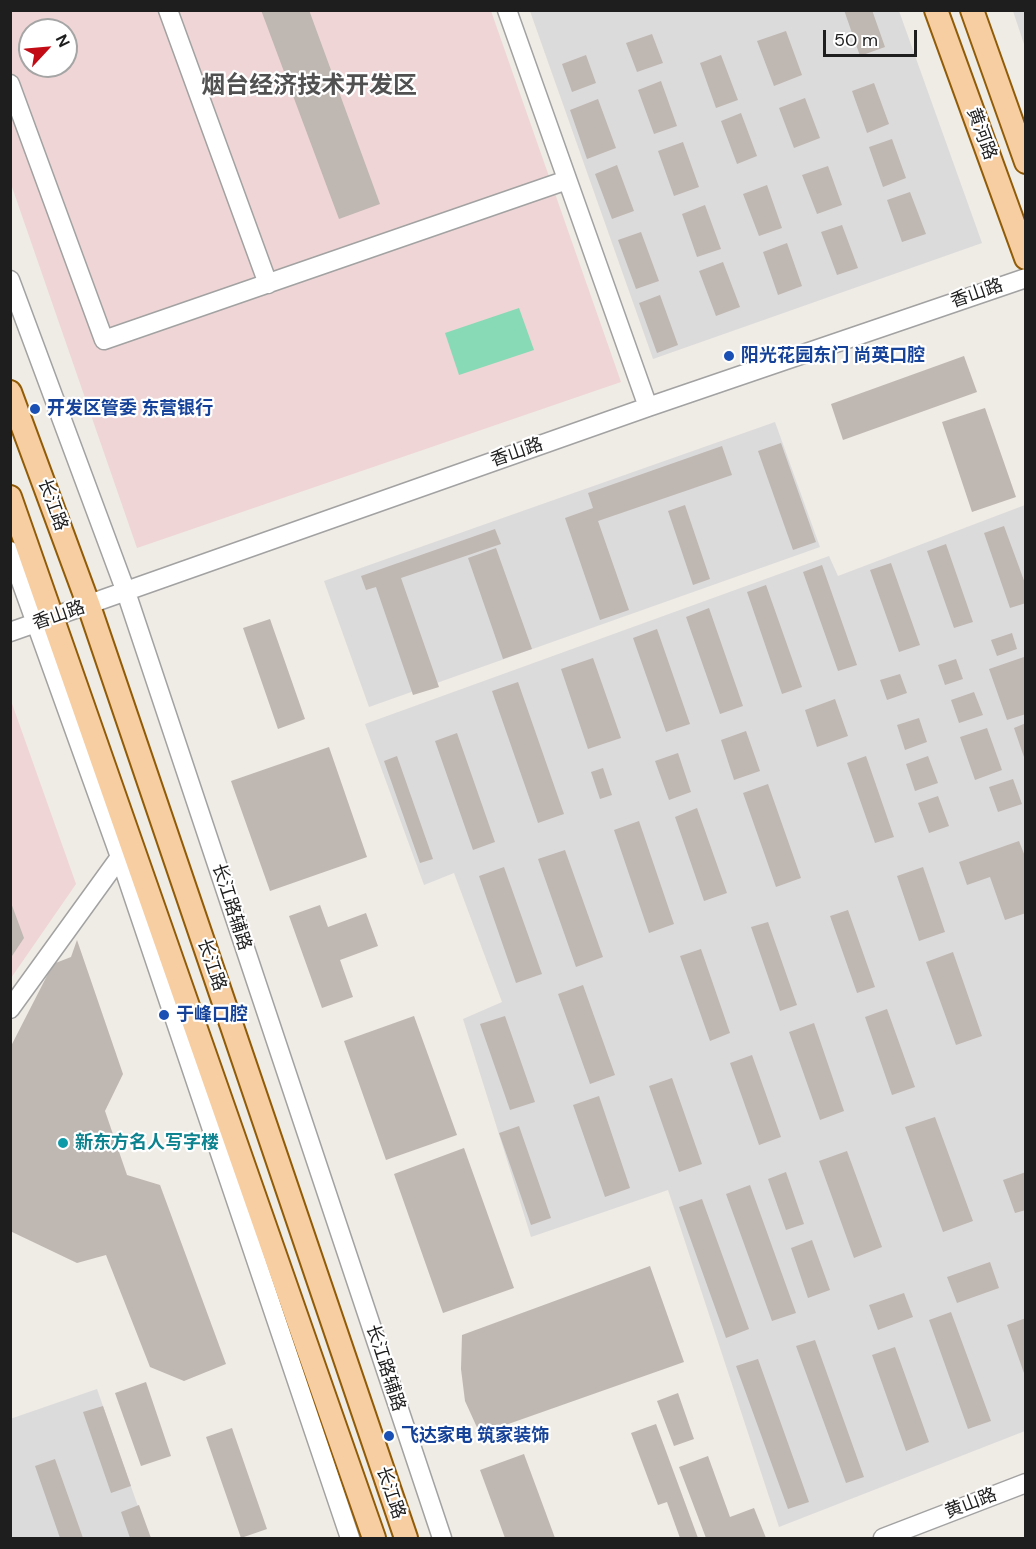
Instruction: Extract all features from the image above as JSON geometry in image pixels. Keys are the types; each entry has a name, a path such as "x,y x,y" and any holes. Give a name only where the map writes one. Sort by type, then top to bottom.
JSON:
{"main road":[{"name":"黄河路","path":"936,10 1026,258"},
{"name":"黄河路","path":"972,10 1026,162"},
{"name":"长江路","path":"10,392 89,606 406,1539"},
{"name":"长江路","path":"10,497 45,621 374,1539"}],"street":[{"path":"168,10 268,284"},
{"path":"507,10 648,407"},
{"path":"10,84 104,340 567,180"},
{"name":"香山路","path":"10,633 648,407 1026,278"},
{"name":"长江路辅路","path":"10,280 126,592 442,1539"},
{"path":"10,551 45,621 120,857 350,1539"},
{"path":"10,1009 120,857"},
{"name":"黄山路","path":"883,1539 1026,1483"}],"shaded area":[{"path":"10,11 491,11 621,382 137,548 11,184"},
{"path":"530,11 899,11 982,243 653,359"},
{"path":"1013,11 1025,11 1025,47"},
{"path":"775,422 820,547 369,707 324,581"},
{"path":"1025,505 1025,1431 779,1527 668,1190 531,1237 463,1019 502,1002 454,873 424,885 365,724 829,556 838,576"},
{"path":"10,698 76,884 11,978 10,978"},
{"path":"97,1389 149,1538 11,1538 10,1419"}],"green space":[{"path":"519,308 534,350 459,375 445,333"}],"building":[{"path":"261,10 309,10 380,204 339,219"},
{"path":"844,10 872,10 885,47 860,56"},
{"path":"786,31 802,75 774,86 757,41"},
{"path":"652,34 663,63 637,72 626,43"},
{"path":"586,55 596,83 572,92 562,64"},
{"path":"721,55 738,100 716,108 700,63"},
{"path":"661,81 677,126 654,134 638,90"},
{"path":"874,83 889,124 867,133 852,91"},
{"path":"805,98 820,138 794,148 779,108"},
{"path":"598,99 616,148 587,159 570,110"},
{"path":"741,113 757,156 737,164 721,121"},
{"path":"892,139 906,178 883,187 869,147"},
{"path":"683,142 699,187 674,196 658,151"},
{"path":"617,165 634,211 612,219 595,174"},
{"path":"828,166 842,205 817,214 802,175"},
{"path":"767,185 782,228 759,236 743,194"},
{"path":"910,192 926,234 902,242 887,200"},
{"path":"705,205 721,249 697,257 682,214"},
{"path":"842,225 858,268 837,275 821,232"},
{"path":"641,232 659,281 636,289 618,240"},
{"path":"787,243 802,286 778,295 763,252"},
{"path":"723,262 740,307 716,316 699,271"},
{"path":"660,295 678,345 657,353 639,303"},
{"path":"964,356 977,392 843,440 831,404"},
{"path":"985,408 1016,497 972,512 942,422"},
{"path":"781,443 816,542 793,550 758,451"},
{"path":"722,446 732,475 598,521 629,610 600,620 565,518 593,508 588,493"},
{"path":"685,505 710,579 693,585 668,511"},
{"path":"1004,526 1026,586 1026,603 1010,608 984,533"},
{"path":"495,529 501,544 401,578 439,687 413,695 376,587 366,590 361,576"},
{"path":"946,544 973,622 954,628 927,551"},
{"path":"496,548 532,649 503,659 468,558"},
{"path":"891,563 920,645 899,652 870,570"},
{"path":"822,565 857,665 838,671 803,572"},
{"path":"766,585 802,687 782,694 747,592"},
{"path":"709,608 743,706 720,714 686,617"},
{"path":"270,619 305,719 278,729 243,628"},
{"path":"657,629 690,724 666,732 633,638"},
{"path":"1012,633 1017,649 997,656 991,640"},
{"path":"1024,657 1026,714 1007,720 989,669"},
{"path":"593,658 621,738 588,749 561,669"},
{"path":"956,659 963,679 945,685 938,665"},
{"path":"900,674 907,693 887,700 880,680"},
{"path":"518,682 564,814 538,823 492,691"},
{"path":"974,692 983,715 959,723 951,700"},
{"path":"835,699 848,736 817,747 805,710"},
{"path":"919,718 927,742 905,750 897,725"},
{"path":"1026,723 1026,760 1025,760 1014,728"},
{"path":"987,728 1002,770 975,780 960,737"},
{"path":"746,731 760,771 734,780 721,740"},
{"path":"457,733 495,842 473,850 435,741"},
{"path":"329,747 367,857 270,891 231,781"},
{"path":"678,753 691,792 669,800 655,761"},
{"path":"397,756 433,859 420,863 384,761"},
{"path":"866,756 894,837 875,843 847,763"},
{"path":"928,756 938,783 915,791 906,764"},
{"path":"603,768 612,795 600,799 591,772"},
{"path":"1013,779 1022,804 998,812 989,787"},
{"path":"768,784 801,878 776,887 743,793"},
{"path":"938,796 949,826 929,833 918,803"},
{"path":"697,808 727,893 704,901 675,817"},
{"path":"639,821 674,924 649,933 614,830"},
{"path":"1019,841 1026,859 1026,913 1005,920 990,877 967,885 959,862"},
{"path":"565,850 603,957 576,967 538,859"},
{"path":"504,867 542,974 516,983 479,876"},
{"path":"923,867 945,932 919,941 897,876"},
{"path":"10,900 24,938 10,959"},
{"path":"320,905 328,927 366,913 378,946 340,960 353,997 322,1008 289,916"},
{"path":"848,910 875,987 857,993 830,916"},
{"path":"768,922 797,1005 780,1011 751,927"},
{"name":"新东方名人写字楼","path":"77,940 123,1074 105,1111 127,1175 160,1185 226,1364 184,1381 150,1367 106,1255 77,1263 10,1231 10,1048 53,964 71,957"},
{"path":"701,949 730,1033 710,1041 680,956"},
{"path":"953,952 982,1036 956,1045 926,962"},
{"path":"583,985 615,1075 590,1084 558,994"},
{"path":"887,1009 915,1087 892,1095 865,1017"},
{"path":"414,1016 457,1135 386,1160 344,1041"},
{"path":"505,1016 535,1102 510,1110 480,1024"},
{"path":"814,1023 844,1111 820,1120 789,1032"},
{"path":"752,1055 781,1137 759,1145 730,1063"},
{"path":"672,1078 702,1164 679,1172 649,1086"},
{"path":"599,1096 630,1188 605,1197 573,1105"},
{"path":"935,1117 973,1221 943,1232 905,1127"},
{"path":"519,1126 551,1218 531,1225 499,1133"},
{"path":"464,1148 514,1288 443,1313 394,1174"},
{"path":"847,1151 882,1247 854,1258 819,1161"},
{"path":"786,1172 804,1224 786,1230 768,1179"},
{"path":"1026,1172 1026,1210 1015,1213 1003,1180"},
{"path":"750,1185 796,1313 772,1321 726,1194"},
{"path":"702,1199 749,1329 726,1338 679,1207"},
{"path":"812,1240 830,1290 808,1298 791,1248"},
{"path":"990,1262 999,1288 957,1303 947,1277"},
{"path":"650,1266 684,1362 480,1434 465,1401 461,1369 462,1335"},
{"path":"904,1293 913,1317 878,1330 869,1305"},
{"path":"951,1312 991,1421 968,1429 929,1320"},
{"path":"1026,1318 1026,1376 1025,1376 1007,1325"},
{"path":"815,1340 864,1477 846,1483 796,1346"},
{"path":"895,1347 929,1442 906,1451 872,1355"},
{"path":"758,1359 809,1502 788,1509 736,1366"},
{"path":"146,1382 171,1456 141,1466 115,1393"},
{"path":"678,1393 694,1439 674,1446 657,1401"},
{"path":"103,1406 131,1486 111,1493 83,1412"},
{"path":"656,1424 698,1538 680,1538 667,1502 658,1505 631,1433"},
{"path":"232,1428 267,1529 241,1538 206,1437"},
{"path":"524,1454 555,1538 505,1538 480,1470"},
{"path":"708,1456 730,1517 754,1508 766,1538 706,1538 679,1467"},
{"path":"55,1459 83,1538 60,1538 35,1466"},
{"path":"139,1505 151,1538 130,1538 121,1512"}],"place":[{"name":"阳光花园东门 尚英口腔","path":"729,356"},
{"name":"开发区管委 东营银行","path":"35,409"},
{"name":"于峰口腔","path":"164,1015"},
{"name":"新东方名人写字楼","path":"63,1143"},
{"name":"飞达家电 筑家装饰","path":"389,1436"}],"district":[{"name":"烟台经济技术开发区","path":"309,87"}]}
